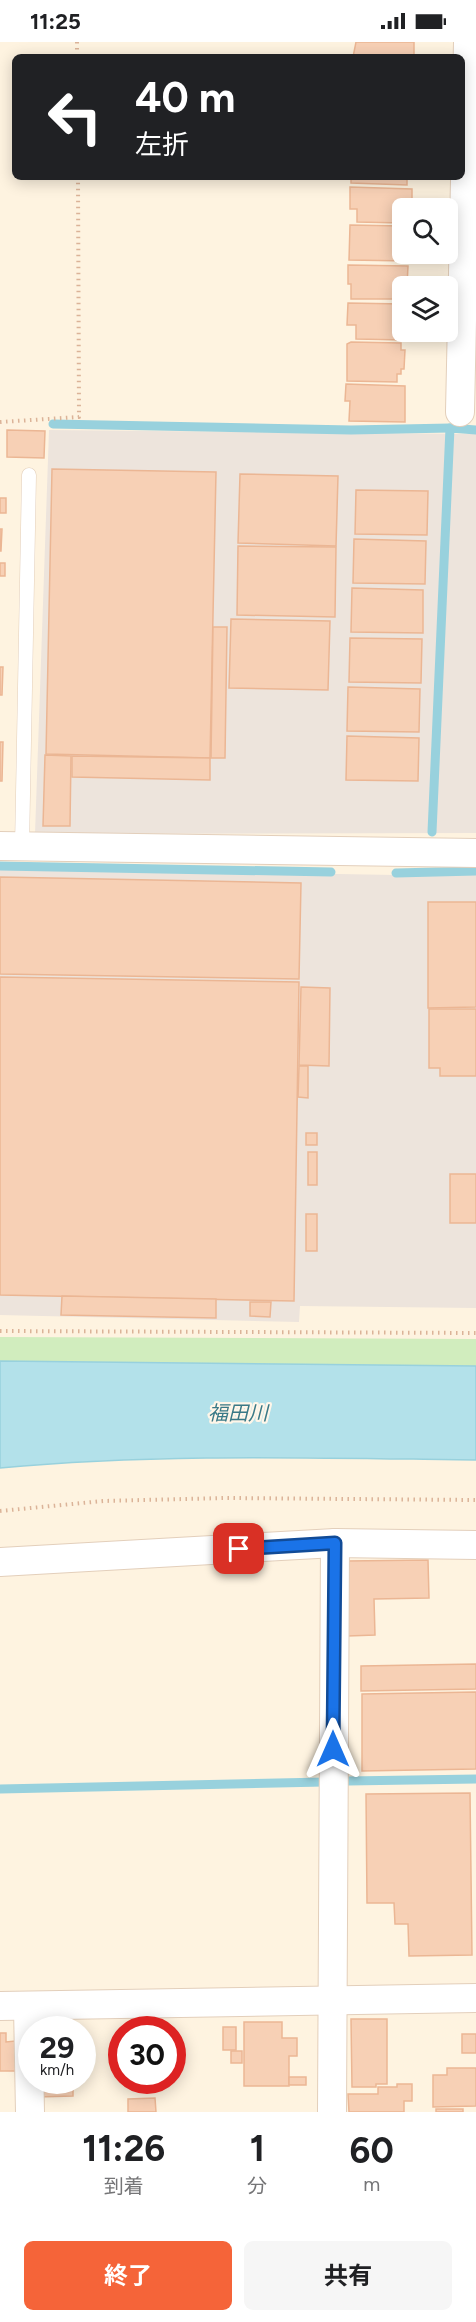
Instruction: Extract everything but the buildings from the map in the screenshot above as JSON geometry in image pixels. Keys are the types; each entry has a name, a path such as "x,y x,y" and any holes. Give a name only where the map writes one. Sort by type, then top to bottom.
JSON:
{"street":[{"path":"460,412 468,42"},
{"path":"11,847 476,853"},
{"path":"0,1562 335,1543 476,1545"},
{"path":"332,2112 335,1543"},
{"path":"0,2006 476,1998"},
{"path":"28,2006 30,2112"}],"lane":[{"path":"11,847 29,475"}],"path":[{"path":"0,422 79,417 78,180"},
{"path":"0,1331 476,1333"},
{"path":"0,1511 103,1501 226,1498 476,1500"}],"shaded area":[{"path":"49,430 476,434 476,833 35,834"},
{"path":"0,868 395,875 476,873 476,1308 300,1306 299,1322 0,1315"}],"green space":[{"path":"0,1337 476,1339 476,1366 0,1361"}],"water":[{"name":"福田川","path":"0,1361 476,1366 476,1460 178,1458 0,1468"}],"waterway":[{"path":"53,424 351,430 450,428"},
{"path":"432,832 450,428 476,430"},
{"path":"0,866 331,872"},
{"path":"396,873 476,871"},
{"path":"348,1781 476,1779"},
{"path":"0,1789 324,1782"}],"route":[{"path":"239,1549 335,1543 333,1749"}]}
